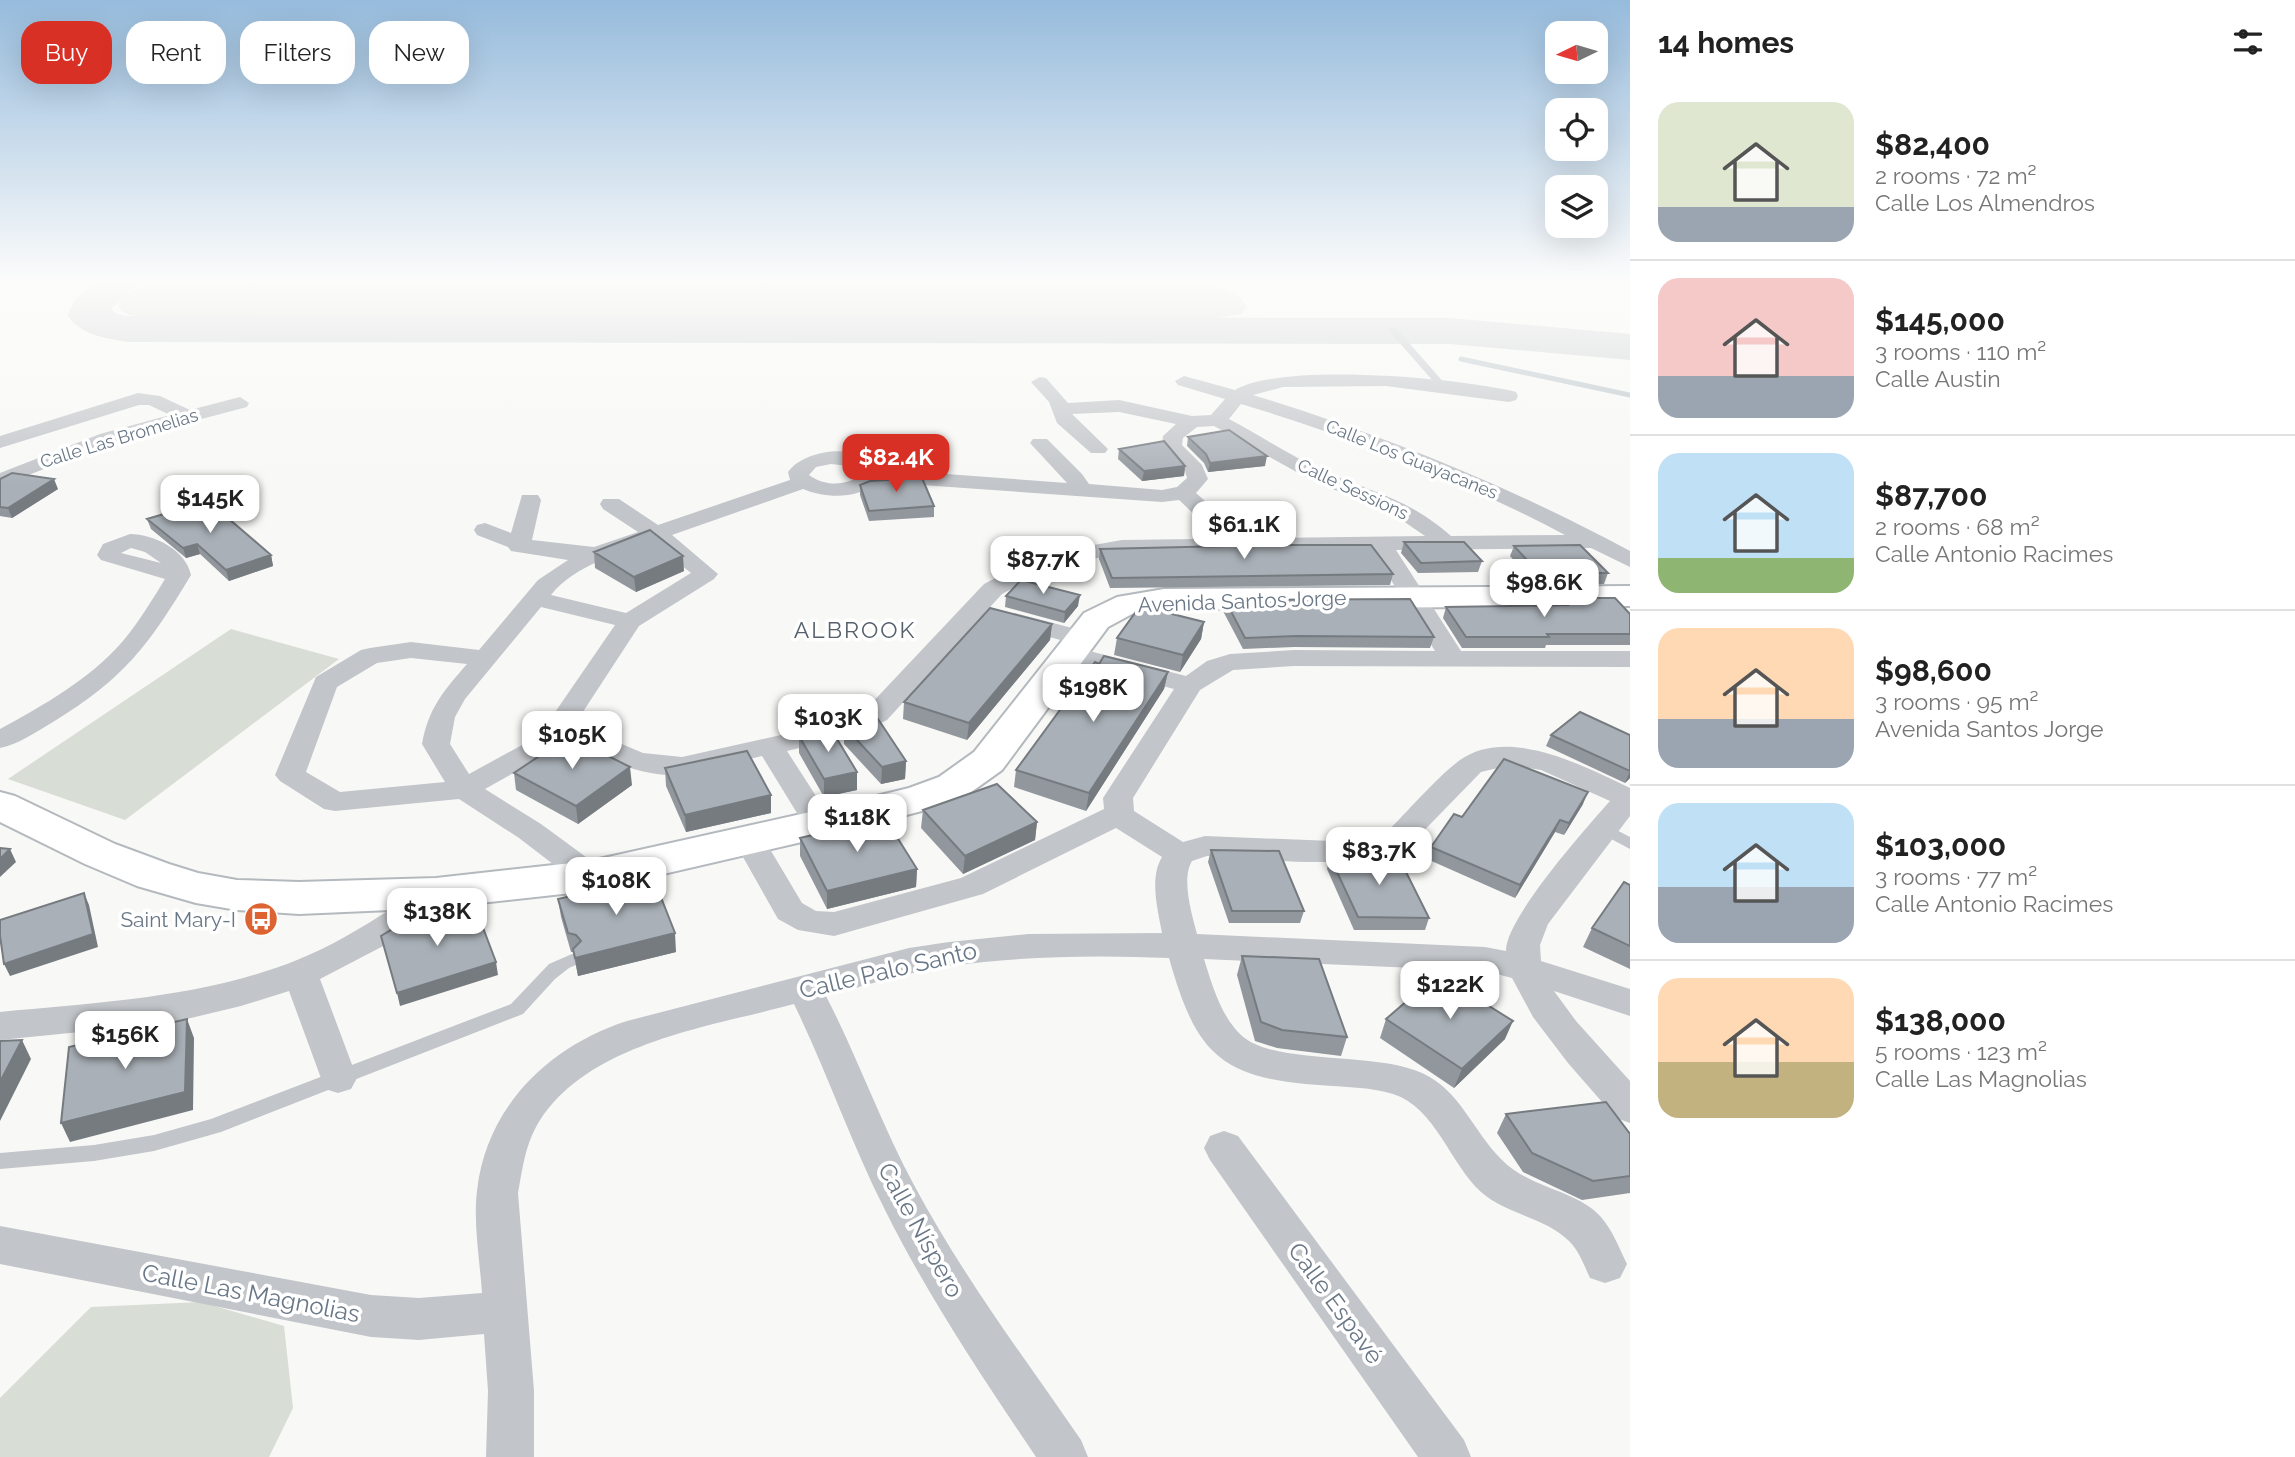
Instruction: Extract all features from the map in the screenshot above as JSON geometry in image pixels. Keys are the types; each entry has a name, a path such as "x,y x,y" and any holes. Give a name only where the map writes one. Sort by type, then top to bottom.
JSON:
{"main road":[{"name":"Avenida Santos Jorge","path":"0,806 100,854 196,888 237,895 299,898 436,893 590,876 819,824 922,798 953,786 975,772 1003,744 1096,621 1108,612 1147,600 1630,596"}],"street":[{"name":"Calle Los Guayacanes","path":"1184,381 1326,424 1413,456 1503,495 1630,560"},
{"path":"1060,409 1119,406 1192,422 1217,420 1237,397 1252,388 1283,382 1386,381 1509,396"},
{"path":"1040,382 1058,400 1064,419 1098,449"},
{"path":"0,442 138,400 153,400 187,416"},
{"name":"Calle Las Bromelias","path":"0,480 107,438 240,403"},
{"name":"Calle Sessions","path":"1217,420 1318,476 1401,509 1422,522 1447,544"},
{"path":"871,474 1150,497 1184,493 1195,485 1197,473 1191,464 1175,451 1172,441 1176,433 1192,422"},
{"path":"1040,443 1075,478 1082,491"},
{"path":"819,459 854,460 864,464 871,474 864,484 845,489 822,489 804,482 798,472 809,462 819,459"},
{"path":"590,876 530,831 464,789 436,744 442,718 454,696 540,592 577,563 804,482"},
{"path":"1184,493 1222,526"},
{"path":"519,545 530,500"},
{"path":"485,658 411,650 370,656 325,683 290,775 335,802 464,789 531,751 559,727 630,621 706,574 656,534 611,504"},
{"path":"485,530 519,545 556,553 597,554"},
{"path":"559,727 633,761 657,767 682,766 848,728 877,714 993,589 1013,575 1041,562 1072,554 1122,547 1594,541"},
{"path":"519,545 536,562 540,592"},
{"path":"1381,545 1453,659"},
{"path":"0,740 46,716 105,673 144,632 179,575"},
{"path":"540,592 630,621"},
{"path":"975,610 1190,685"},
{"path":"1181,854 1134,827 1119,814 1118,798 1190,685 1216,667 1245,659 1630,659"},
{"path":"770,747 819,824"},
{"path":"1605,1264 1598,1244 1580,1223 1566,1213 1518,1197 1495,1180 1440,1107 1416,1087 1386,1078 1265,1063 1240,1055 1227,1045 1211,1022 1179,932 1172,869 1181,854 1205,846 1359,852 1385,847 1397,840 1471,766 1495,756 1522,757 1554,765 1629,799 1617,836 1528,930 1523,947 1524,968 1530,985 1544,1007 1630,1107"},
{"path":"750,841 790,911 810,922 834,924 972,886 1119,814"},
{"path":"0,1026 171,1008 234,995 300,972 401,922 436,893"},
{"name":"Calle Palo Santo","path":"510,1457 511,1391 497,1193 501,1163 510,1137 541,1090 565,1068 595,1049 627,1035 909,961 992,947 1076,943 1485,959 1524,968 1630,1003"},
{"path":"300,972 338,1079"},
{"name":"Calle Níspero","path":"804,988 823,1024 897,1194 937,1267 1064,1457"},
{"name":"Calle Espavé","path":"1224,1148 1447,1457"},
{"name":"Calle Las Magnolias","path":"0,1245 371,1316 419,1319 504,1312"}],"lane":[{"path":"1410,349 1443,387"},
{"path":"0,1161 94,1153 154,1143 214,1126 517,1009 530,999 552,969 572,960"}],"shaded area":[{"path":"231,629 339,659 125,820 8,779"},
{"path":"201,1302 284,1326 293,1408 269,1457 0,1457 0,1398 91,1307"}],"building":[{"path":"1229,430 1267,456 1210,463 1206,454 1188,437"},
{"path":"1164,441 1185,466 1144,471 1119,449"},
{"path":"12,473 54,479 8,508 0,507 0,479"},
{"path":"922,478 934,506 869,511 860,485 870,481"},
{"path":"208,501 271,555 226,570 197,544 183,548 147,519"},
{"path":"650,530 683,556 634,577 594,552"},
{"path":"1404,542 1464,542 1482,561 1421,563"},
{"path":"1371,545 1393,574 1112,578 1100,549"},
{"path":"1580,545 1608,573 1539,573 1514,546"},
{"path":"1021,580 1080,595 1065,612 1006,596"},
{"path":"1562,598 1615,598 1630,614 1630,634 1466,637 1446,607 1568,605"},
{"path":"1410,599 1434,637 1245,638 1225,600"},
{"path":"1140,606 1204,622 1183,655 1117,638"},
{"path":"990,608 1052,624 969,723 904,702"},
{"path":"1104,656 1168,672 1089,793 1016,770 1095,662 1099,664"},
{"path":"1580,712 1630,735 1630,771 1551,735"},
{"path":"878,719 906,761 882,767 844,726"},
{"path":"831,729 857,772 824,779 799,736"},
{"path":"569,736 630,767 576,806 514,773"},
{"path":"747,751 771,795 685,815 665,768"},
{"path":"1504,759 1588,792 1569,823 1560,820 1520,885 1431,847 1454,814 1462,817"},
{"path":"997,784 1037,822 965,856 923,810"},
{"path":"885,818 917,869 827,891 800,838"},
{"path":"0,848 10,849 0,859"},
{"path":"1211,850 1279,851 1304,911 1232,911"},
{"path":"1398,856 1429,918 1358,917 1330,857"},
{"path":"653,877 675,933 575,958 573,949 581,941 576,935 568,933 558,899"},
{"path":"1624,882 1630,885 1630,946 1592,928"},
{"path":"84,893 93,934 4,964 0,920"},
{"path":"474,904 496,962 397,993 381,936 396,927"},
{"path":"1242,956 1319,959 1347,1037 1282,1030 1261,1022"},
{"path":"1438,974 1513,1021 1462,1069 1386,1019"},
{"path":"187,1019 185,1092 61,1123 69,1047"},
{"path":"22,1040 0,1082 0,1041"},
{"path":"1606,1102 1630,1134 1630,1176 1593,1181 1532,1153 1506,1114"}],"waterway":[{"path":"1461,359 1630,395"}],"place":[{"name":"Saint Mary-I","path":"261,919"}],"district":[{"name":"ALBROOK","path":"855,629"}]}
